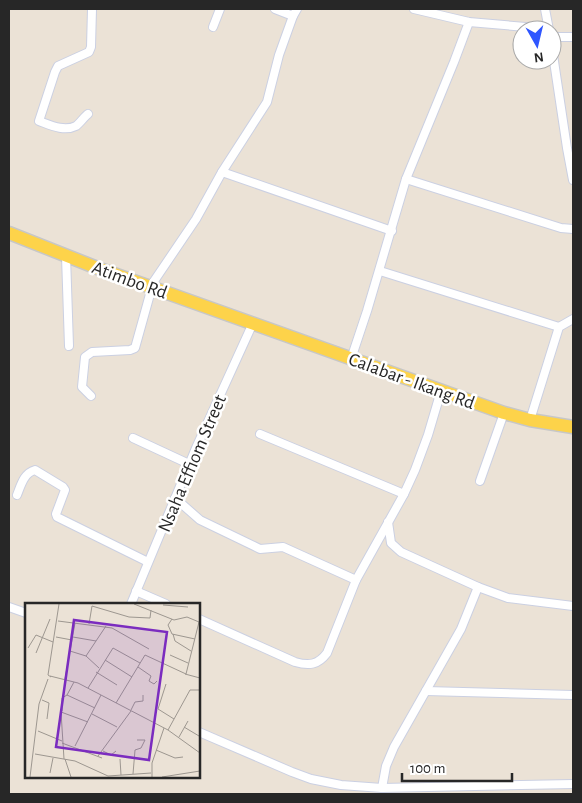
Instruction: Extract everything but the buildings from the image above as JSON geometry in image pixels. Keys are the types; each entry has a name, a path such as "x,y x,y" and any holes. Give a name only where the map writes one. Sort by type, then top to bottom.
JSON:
{"main road":[{"name":"Atimbo Rd","path":"9,233 66,256 253,323"},
{"name":"Calabar - Ikang Rd","path":"253,323 504,413 530,420 573,426"}],"street":[{"path":"88,114 76,126 68,128 60,128 39,122 58,66 89,52 91,47 92,9"},
{"path":"213,27 220,9"},
{"path":"90,396 82,387 85,357 92,352 130,350 135,348 151,287 196,220 222,172 267,102 279,55 295,12 274,9"},
{"path":"414,9 468,22 512,26"},
{"path":"351,359 380,271 406,179 454,62 468,22"},
{"path":"555,70 573,180"},
{"path":"222,172 392,231"},
{"path":"406,179 561,228 573,229"},
{"path":"66,256 69,346"},
{"path":"380,271 559,327"},
{"path":"530,420 559,327 573,319"},
{"name":"Nsaha Effiom Street","path":"131,603 189,464 253,323"},
{"path":"200,619 307,666 315,664 327,653 356,580 404,494 415,470 441,391"},
{"path":"480,481 504,413"},
{"path":"260,434 404,494"},
{"path":"133,438 189,464"},
{"path":"17,495 24,477 30,471 35,470 63,487 64,490 56,517 148,562"},
{"path":"175,498 200,520 260,549 283,547 356,580"},
{"path":"388,522 391,543 401,552 478,587 516,600 573,606"},
{"path":"382,788 390,755 461,628 478,587"},
{"path":"136,591 164,603"},
{"path":"9,607 25,613"},
{"path":"426,691 573,695"},
{"path":"200,732 292,772 311,779 341,785 486,791 573,784"}]}
